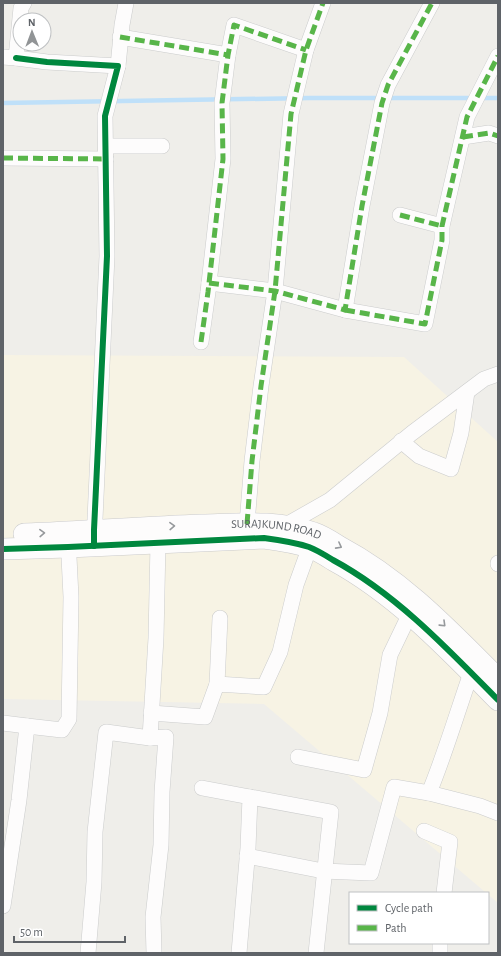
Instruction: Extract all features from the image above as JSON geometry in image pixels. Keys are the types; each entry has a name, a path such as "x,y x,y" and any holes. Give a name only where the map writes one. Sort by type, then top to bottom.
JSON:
{"street":[{"path":"24,3 21,8 9,57 47,62 118,66"},
{"path":"126,3 120,37 118,66 105,116 107,256 94,538 158,543 247,531 252,461 275,291 294,101 306,50 323,3"},
{"path":"345,310 364,198 384,97 432,3"},
{"path":"201,342 223,159 222,98 234,25 306,50"},
{"path":"120,37 228,55"},
{"path":"209,283 275,291 345,310 425,324 442,240 442,226 467,117 498,56"},
{"path":"462,137 489,134 498,136"},
{"path":"3,158 106,152 162,146"},
{"path":"400,215 442,226"},
{"path":"283,533 330,500 401,441 467,392 484,380 498,374"},
{"path":"401,441 419,456 451,469 461,433 467,392"},
{"name":"SURAJKUND ROAD","path":"3,535 68,540 247,531 283,533 347,550 378,569 413,607 498,678"},
{"path":"3,549 68,540 71,597 69,719 62,730 3,723"},
{"path":"217,684 264,687 280,652 296,586 312,540"},
{"path":"150,738 156,638 158,543"},
{"path":"298,758 364,770 380,713 390,655 413,607 471,673 498,700"},
{"path":"151,713 205,717 217,684 220,618"},
{"path":"429,794 444,756 455,718 471,673"},
{"path":"3,906 8,847 19,800 27,726"},
{"path":"88,953 94,882 95,832 106,732 150,738 166,738 162,792 161,845 153,917 154,953"},
{"path":"247,856 323,871 371,873 394,786 480,806 498,813"},
{"path":"202,788 331,812 323,871 316,953"},
{"path":"239,953 250,797"},
{"path":"424,831 450,842 444,892"}],"shaded area":[{"path":"3,355 404,357 498,442 498,903 489,895 489,892 485,892 264,704 3,699"}],"waterway":[{"path":"3,103 309,98 473,98"},
{"path":"481,98 498,98"}],"marked path":[{"path":"247,524 252,461 261,386 275,291 291,114 306,50 323,3"},
{"path":"209,283 275,291 345,310 362,206 382,103 388,85 432,3"},
{"path":"201,342 223,159 222,103 228,55 234,25 306,50"},
{"path":"120,37 228,55"},
{"path":"345,310 425,324 442,240 442,226 467,117 498,56"},
{"path":"463,137 489,133 498,136"},
{"path":"3,158 106,159"},
{"path":"400,215 442,226"}],"cycle path":[{"path":"16,58 47,62 118,66 105,116 107,256 94,546"},
{"path":"3,549 264,538 303,545 318,551 356,574 400,606 460,661 498,700"}]}
